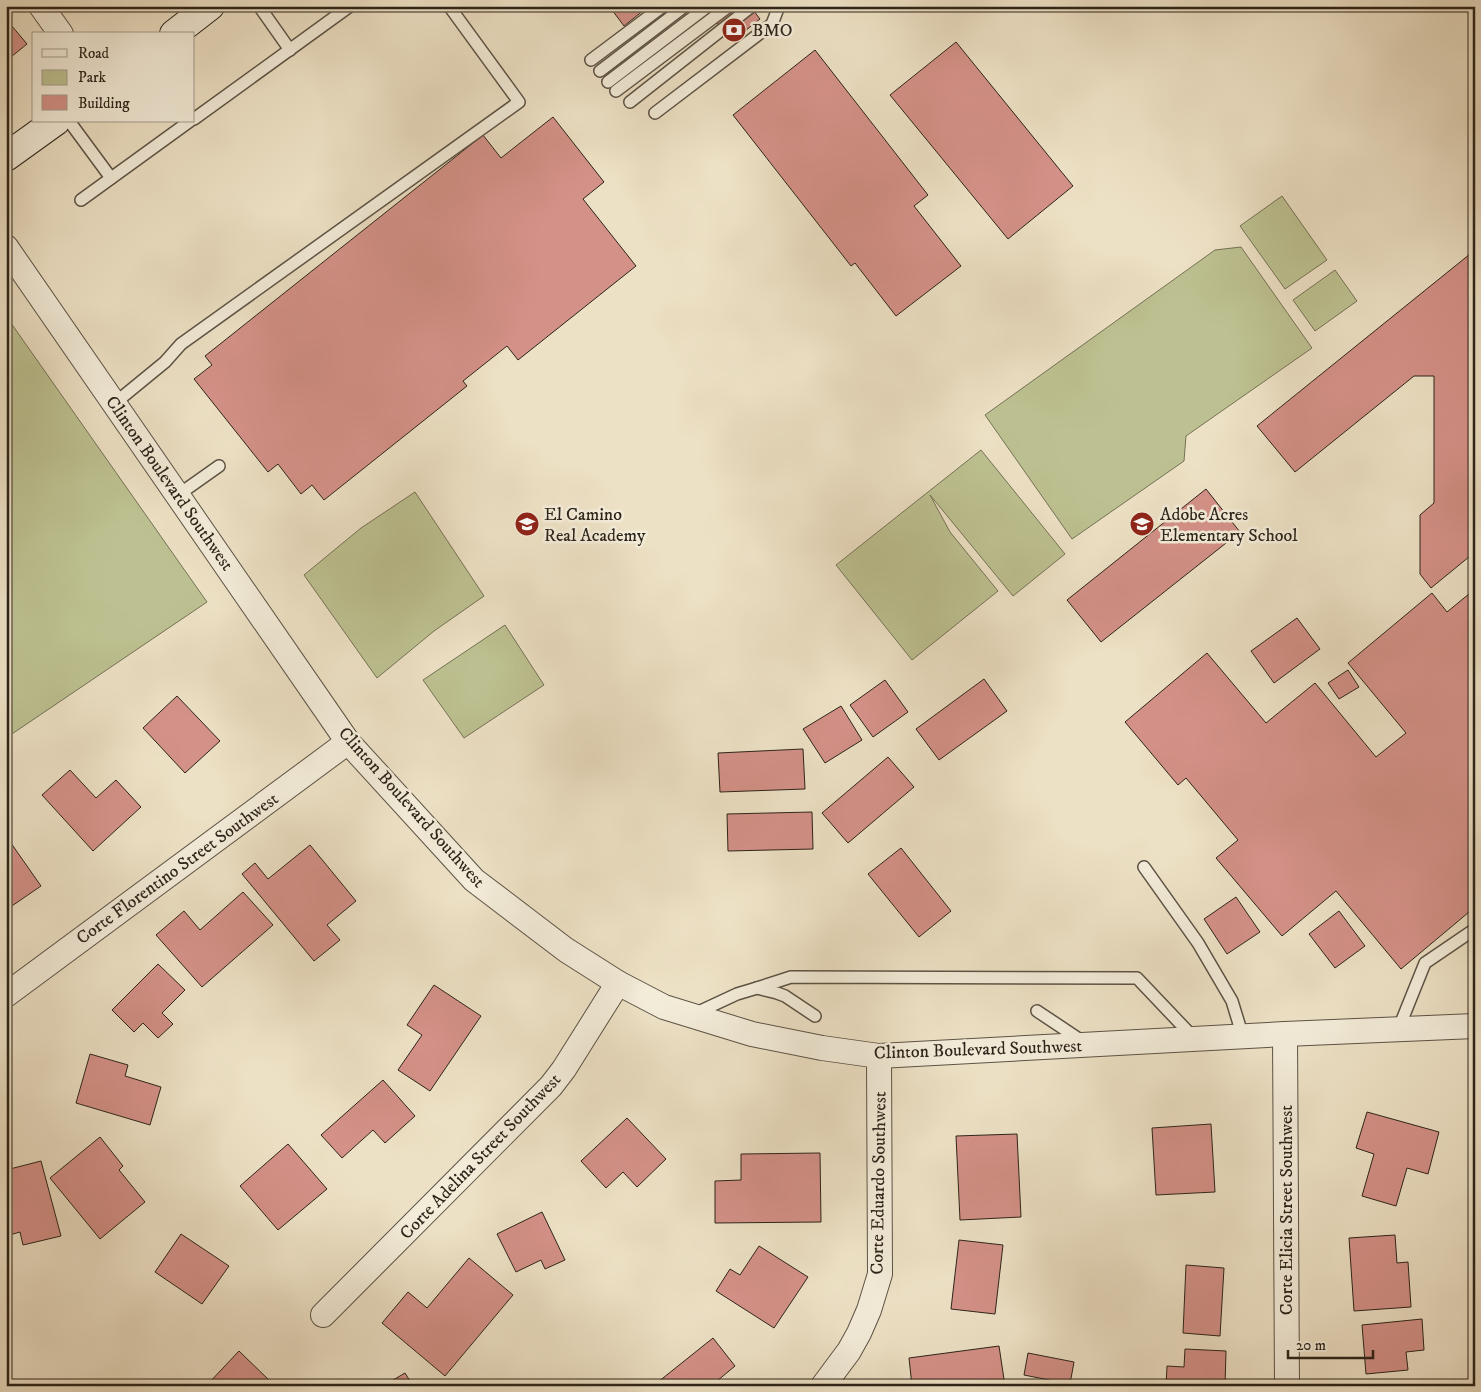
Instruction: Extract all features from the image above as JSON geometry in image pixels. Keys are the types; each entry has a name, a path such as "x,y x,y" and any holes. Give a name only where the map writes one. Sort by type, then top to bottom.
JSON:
{"main road":[{"path":"177,32 210,6"},
{"path":"6,157 55,122"}],"street":[{"path":"41,6 60,32"},
{"name":"Clinton Boulevard Southwest","path":"6,247 348,742 474,880 566,950 618,983 664,1007 752,1034 822,1048 879,1056 1285,1034 1475,1026"},
{"name":"Corte Florentino Street Southwest","path":"6,995 348,742"},
{"name":"Corte Adelina Street Southwest","path":"323,1314 551,1086 618,983"},
{"name":"Corte Elicia Street Southwest","path":"1285,1034 1288,1386"},
{"name":"Corte Eduardo Southwest","path":"822,1386 845,1357 859,1334 869,1310 880,1274 879,1056"}],"lane":[{"path":"259,6 290,50"},
{"path":"195,118 350,6"},
{"path":"115,403 165,362 181,344 519,102 449,6"},
{"path":"591,60 662,6"},
{"path":"600,71 685,6"},
{"path":"608,82 708,6"},
{"path":"616,91 729,6"},
{"path":"630,102 752,6"},
{"path":"655,113 772,24 778,6"},
{"path":"70,122 112,178"},
{"path":"81,200 189,122"},
{"path":"178,495 219,466"},
{"path":"1144,867 1198,943 1232,1001 1243,1037"},
{"path":"1398,1030 1426,963 1475,929"},
{"path":"690,1015 737,994 791,977 1137,978 1195,1039"},
{"path":"757,988 777,992 815,1016"},
{"path":"1037,1012 1088,1045"}],"green space":[{"path":"1282,196 1327,260 1285,289 1240,226"},
{"path":"1241,247 1312,348 1186,436 1184,461 1072,539 985,415 1215,250"},
{"path":"1335,270 1357,301 1315,331 1293,300"},
{"path":"6,316 207,602 6,738"},
{"path":"981,450 1065,554 1013,596 930,495 950,532 998,591 912,660 836,565"},
{"path":"415,492 484,596 434,631 377,678 304,575 361,528"},
{"path":"505,625 544,685 464,738 423,680"}],"building":[{"path":"609,6 649,6 624,26"},
{"name":"BMO","path":"704,6 750,6 760,19 731,42"},
{"path":"6,19 27,44 6,61"},
{"path":"956,42 1073,186 1008,239 890,95"},
{"path":"815,50 928,195 914,206 961,266 896,316 855,263 851,266 733,115"},
{"path":"553,117 604,182 583,199 636,266 518,360 507,346 463,381 467,386 324,500 312,485 301,494 278,464 268,472 194,379 212,365 205,356 483,135 501,158"},
{"path":"1475,250 1475,552 1431,588 1420,574 1420,515 1434,503 1434,376 1414,376 1295,472 1257,426"},
{"path":"1206,489 1240,532 1101,642 1067,600"},
{"path":"1475,589 1475,907 1401,969 1336,891 1282,936 1216,858 1238,840 1186,778 1178,785 1125,722 1207,653 1266,723 1315,683 1376,757 1406,733 1348,663 1432,593 1447,612"},
{"path":"1297,618 1320,649 1274,683 1251,651"},
{"path":"1348,670 1359,687 1339,699 1328,683"},
{"path":"984,679 1007,711 939,760 916,729"},
{"path":"885,680 908,712 873,737 850,705"},
{"path":"177,696 220,741 185,773 143,728"},
{"path":"841,706 862,740 825,763 803,729"},
{"path":"803,749 805,789 720,792 718,753"},
{"path":"888,757 914,787 848,843 822,813"},
{"path":"70,770 96,798 116,780 141,807 93,851 42,795"},
{"path":"812,812 813,849 728,851 727,814"},
{"path":"6,836 41,886 6,910"},
{"path":"310,845 356,901 327,925 340,940 314,961 242,874 255,863 268,879"},
{"path":"901,848 951,911 919,937 868,874"},
{"path":"243,892 273,925 202,987 156,935 184,911 200,930"},
{"path":"1236,897 1260,932 1227,954 1204,919"},
{"path":"1339,911 1365,946 1335,968 1309,934"},
{"path":"158,964 185,990 162,1013 173,1024 158,1038 143,1023 134,1032 112,1010"},
{"path":"434,985 481,1016 430,1091 398,1070 422,1035 407,1025"},
{"path":"90,1054 128,1065 125,1076 161,1087 150,1125 76,1103"},
{"path":"383,1080 415,1116 385,1143 373,1130 342,1158 321,1135"},
{"path":"1367,1112 1439,1132 1428,1174 1407,1168 1396,1206 1362,1196 1374,1154 1356,1148"},
{"path":"627,1118 666,1159 637,1187 623,1172 606,1188 581,1161"},
{"path":"1211,1124 1215,1192 1156,1195 1152,1128"},
{"path":"1017,1134 1021,1217 960,1220 956,1136"},
{"path":"100,1137 123,1166 119,1170 145,1202 100,1239 50,1178"},
{"path":"288,1144 327,1189 278,1230 240,1186"},
{"path":"820,1153 821,1222 715,1223 715,1181 741,1180 741,1154"},
{"path":"41,1161 61,1236 23,1245 20,1232 6,1236 6,1170"},
{"path":"542,1212 565,1260 545,1269 541,1260 516,1272 497,1234"},
{"path":"181,1234 229,1266 202,1304 155,1272"},
{"path":"1395,1235 1397,1263 1408,1262 1411,1307 1354,1311 1349,1238"},
{"path":"959,1240 1003,1245 995,1314 951,1309"},
{"path":"759,1246 808,1277 774,1328 716,1291 730,1269 740,1275"},
{"path":"469,1258 513,1295 445,1376 382,1323 408,1292 427,1308"},
{"path":"1186,1265 1224,1268 1220,1336 1183,1333"},
{"path":"1422,1319 1424,1350 1406,1352 1408,1370 1366,1374 1362,1325"},
{"path":"713,1338 735,1366 711,1386 661,1386 658,1382"},
{"path":"999,1346 1005,1386 912,1386 909,1358"},
{"path":"1185,1349 1226,1351 1225,1386 1166,1386 1167,1366 1184,1367"},
{"path":"239,1351 271,1382 268,1386 206,1386"},
{"path":"1028,1353 1074,1362 1070,1384 1024,1375"},
{"path":"405,1373 413,1386 383,1386"}],"place":[{"name":"BMO","path":"734,30"},
{"name":"El Camino Real Academy","path":"527,524"},
{"name":"Adobe Acres Elementary School","path":"1142,524"}]}
